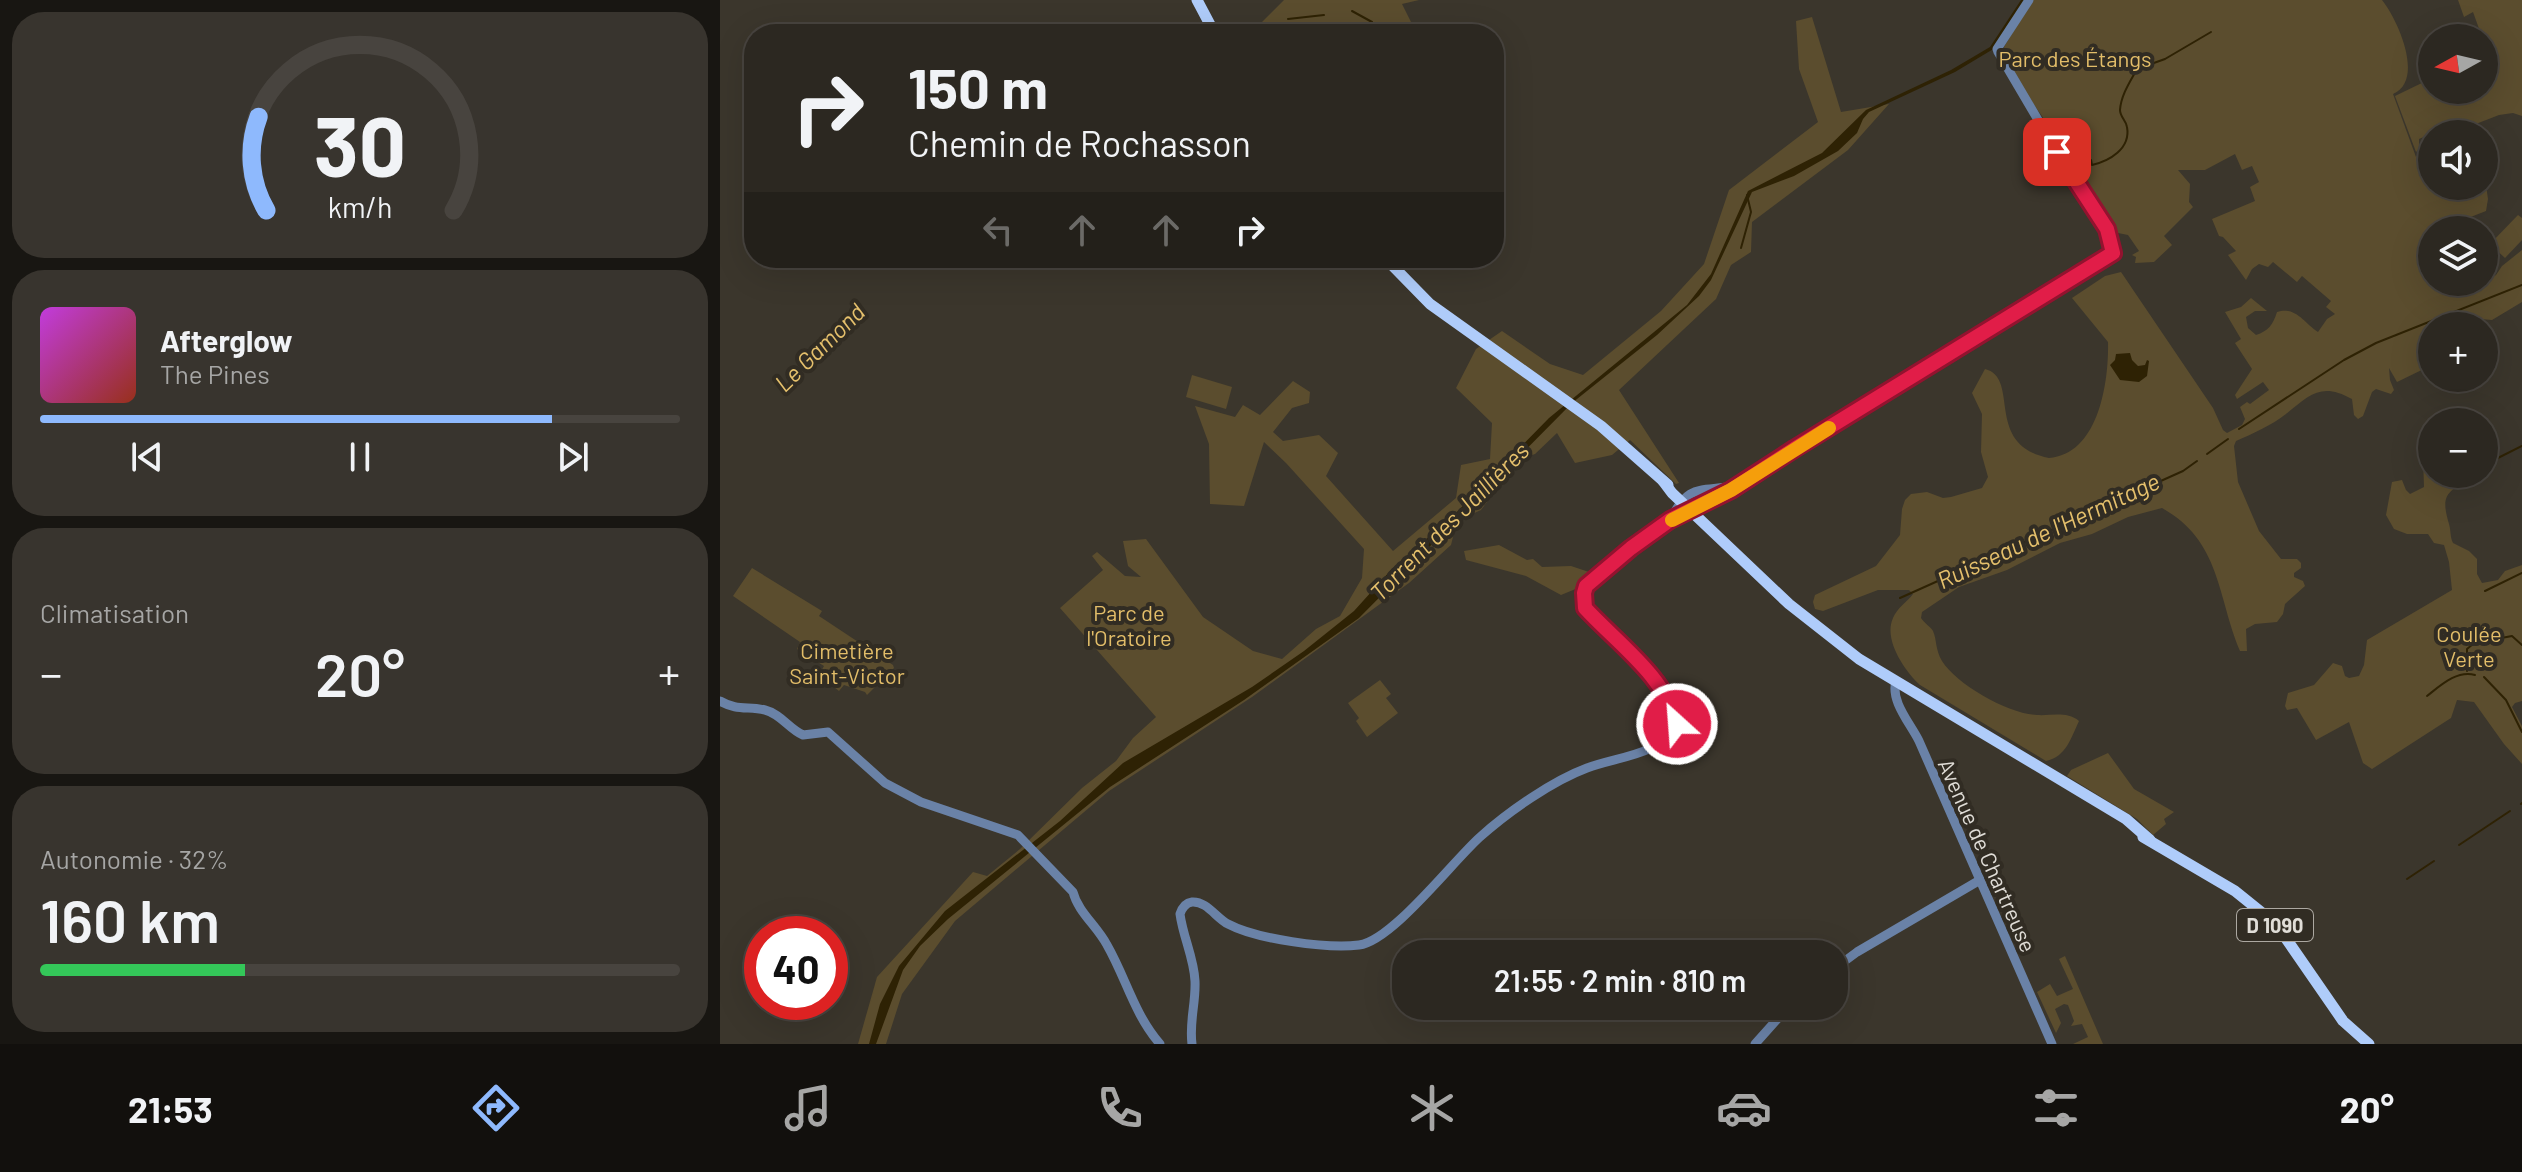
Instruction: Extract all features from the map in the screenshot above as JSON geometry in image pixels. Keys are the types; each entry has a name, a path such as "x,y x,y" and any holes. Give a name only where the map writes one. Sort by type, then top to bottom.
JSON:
{"main road":[{"path":"1197,0 1210,24"},
{"name":"D 1090","path":"1395,268 1430,304 1609,432 1688,504 1789,604 1859,659 1991,738 2018,760 2235,891 2266,916 2285,937 2343,1021 2369,1044"}],"street":[{"path":"1192,1044 1191,1015 1195,982 1192,956 1180,914 1187,904 1194,902 1204,905 1225,923 1275,938 1326,945 1369,942 1401,918 1477,840 1534,798 1588,768 1654,747 1672,734 1677,724 1674,712 1664,693 1585,608 1586,586 1670,520 1688,504 1696,489 1710,494 1737,485 2113,253 2107,229 2084,198 1997,49 2029,0"},
{"name":"Avenue de Chartreuse","path":"1896,681 1894,690 1898,702 1919,741 2052,1044"},
{"path":"720,701 746,710 765,710 803,735 828,732 885,783 921,802 1018,835 1073,892 1106,944 1141,1020 1160,1044"},
{"path":"1848,959 1980,880"},
{"path":"1755,1044 1776,1020"}],"green space":[{"path":"1284,0 1419,0 1402,4 1412,24 1260,24"},
{"name":"Parc des Étangs","path":"2032,0 2382,0 2395,21 2406,49 2407,76 2402,87 2393,94 2416,157 2418,153 2418,200 2488,200 2486,211 2473,216 2418,216 2418,296 2498,296 2498,272 2522,250 2522,302 2498,316 2498,312 2418,312 2418,372 2397,382 2389,368 2394,390 2391,394 2376,389 2372,392 2363,416 2358,419 2354,415 2352,399 2324,391 2310,396 2275,422 2236,441 2238,482 2259,531 2281,559 2297,559 2301,563 2294,577 2303,581 2305,586 2285,604 2277,622 2255,624 2246,629 2247,651 2240,651 2207,553 2181,521 2162,508 2128,517 2092,534 2060,543 2007,570 1959,587 1922,612 1921,618 1933,631 1942,661 1971,688 2012,710 2037,715 2064,715 2079,721 2063,751 2046,761 1920,685 1908,672 1893,645 1891,627 1897,611 1913,594 1909,590 1878,590 1823,611 1815,609 1815,595 1876,566 1900,535 1902,509 1911,494 1927,492 1943,498 1982,488 1988,477 1981,452 1982,414 1972,393 1985,369 1995,375 2001,385 2009,426 2016,440 2029,451 2049,458 2066,453 2079,444 2098,413 2106,376 2108,342 2072,298 2105,276 2121,272 2227,433 2242,425 2245,419 2240,407 2247,402 2250,404 2269,390 2263,382 2237,399 2235,395 2252,369 2235,343 2241,339 2225,312 2241,307 2251,298 2267,311 2255,311 2246,317 2248,328 2256,335 2270,327 2277,312 2295,313 2318,332 2335,314 2326,307 2331,301 2302,276 2297,282 2273,262 2268,267 2259,264 2246,280 2228,255 2236,251 2219,236 2212,219 2255,201 2250,187 2259,182 2252,166 2242,170 2235,154 2205,170 2178,170 2190,184 2189,202 2193,207 2164,236 2172,245 2154,262 2135,263 2136,257 2132,255 2139,251 2128,235 2118,233 2102,220 2046,122 2012,73 2004,47"},
{"path":"2458,0 2522,0 2522,116 2513,113 2486,120 2418,120 2416,152 2395,96 2418,85 2418,104 2498,104 2498,24 2477,24 2473,12 2464,17"},
{"name":"Parc de l'Oratoire","path":"1812,17 1841,112 1889,104 1848,150 1752,222 1751,252 1731,265 1716,299 1619,390 1679,483 1676,484 1630,440 1612,455 1575,463 1557,433 1535,454 1518,460 1481,510 1457,521 1451,545 1409,583 1252,697 1109,791 955,921 902,994 886,1044 858,1044 877,977 973,872 987,876 1020,849 1082,788 1116,761 1133,738 1156,717 1060,608 1103,570 1092,556 1097,552 1125,576 1141,577 1128,566 1123,541 1146,539 1203,617 1253,651 1282,659 1316,629 1340,616 1362,578 1364,549 1264,442 1244,506 1210,504 1209,444 1195,406 1235,417 1243,405 1260,415 1293,381 1310,392 1309,403 1292,408 1273,432 1283,441 1319,435 1338,453 1326,476 1393,551 1456,498 1461,465 1490,459 1492,423 1456,388 1476,349 1502,331 1550,364 1583,375 1661,311 1704,264 1729,190 1818,122 1799,69 1796,21"},
{"path":"2518,215 2522,218 2522,240 2505,258 2498,251 2498,236"},
{"path":"1192,375 1232,387 1226,409 1186,397"},
{"name":"Coulée Verte","path":"2402,480 2410,494 2422,488 2454,488 2445,505 2453,543 2477,559 2477,574 2482,583 2498,580 2505,571 2522,565 2522,701 2512,707 2522,726 2522,764 2474,702 2457,700 2451,718 2372,769 2363,763 2349,722 2316,740 2297,708 2287,710 2285,706 2288,693 2314,685 2333,663 2342,666 2345,676 2349,678 2359,676 2364,665 2367,640 2452,590 2444,545 2434,543 2428,534 2407,534 2394,529 2386,515 2392,482"},
{"path":"1499,545 1527,560 1533,559 1542,567 1571,566 1589,572 1578,588 1561,595 1526,576 1466,560 1464,551"},
{"name":"Cimetière Saint-Victor","path":"752,568 822,611 819,616 894,668 867,695 844,685 839,691 819,675 824,666 797,649 800,642 733,596"},
{"path":"1380,680 1391,694 1386,698 1398,713 1367,737 1348,703"},
{"path":"2108,753 2134,789 2174,812 2164,819 2166,824 2153,835 2137,819 2067,776 2071,770"},
{"path":"2065,956 2103,1044 2073,1044 2088,1037 2082,1024 2071,1026 2074,1021 2068,1005 2064,1004 2055,1009 2061,1023 2056,1033 2037,992 2050,984 2057,996 2073,989 2059,959"}],"water":[{"name":"Torrent des Jaillières","path":"2021,0 2025,0 1995,48 1955,72 1869,112 1857,133 1838,151 1794,176 1752,192 1711,280 1699,296 1657,335 1572,403 1359,618 1244,700 1110,787 948,919 920,946 903,970 876,1044 869,1044 880,1004 899,966 945,911 1060,821 1123,763 1252,687 1354,611 1391,570 1454,515 1549,418 1687,305 1711,274 1748,191 1822,153 1866,110 1951,70 1990,47"},
{"path":"2130,353 2138,366 2149,361 2147,376 2139,382 2120,380 2110,365 2116,354"}],"waterway":[{"path":"1352,11 1372,22"},
{"path":"1288,19 1324,15"},
{"path":"2091,160 2092,165 2105,160 2117,153 2126,142 2127,127 2120,112 2121,104 2137,69 2165,59 2211,32"},
{"path":"1741,248 1751,212 1747,195"},
{"name":"Ruisseau de l'Hermitage","path":"2239,429 2344,360 2376,343 2522,285"},
{"name":"Ruisseau de l'Hermitage","path":"2207,454 2228,439"},
{"path":"2498,458 2522,446"},
{"name":"Ruisseau de l'Hermitage","path":"1900,598 2183,471 2197,461"},
{"path":"2485,591 2522,573"},
{"path":"2480,642 2512,636 2522,645"},
{"path":"2467,671 2467,649 2473,644"},
{"path":"2427,696 2456,677 2475,675"},
{"path":"2484,677 2506,700 2522,732"},
{"path":"2459,845 2510,811"},
{"path":"2407,879 2434,861"}],"slow traffic":[{"path":"1672,520 1701,503 1723,495 1829,428"}],"route":[{"path":"1677,724 1664,693 1585,608 1586,586 1670,520 1723,495 2113,253 2107,229 2084,198 2057,152"}],"water label":[{"name":"Le Gamond","path":"819,347"}]}
